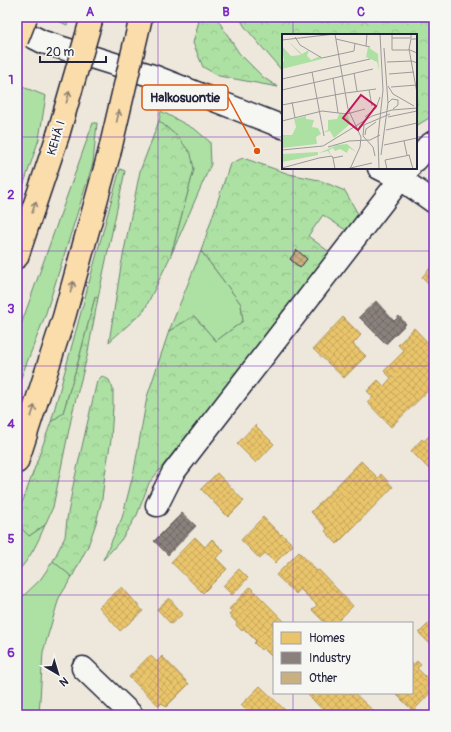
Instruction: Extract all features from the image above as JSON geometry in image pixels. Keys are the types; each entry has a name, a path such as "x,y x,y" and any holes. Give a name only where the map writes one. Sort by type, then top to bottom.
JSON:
{"highway":[{"path":"17,40 26,17"},
{"name":"KEHÄ I","path":"17,257 58,135 92,17"},
{"path":"17,462 64,317 109,154 142,17"}],"street":[{"path":"17,30 43,42 153,76 282,127"},
{"path":"417,159 428,146 434,142"},
{"path":"385,169 405,173 434,202"},
{"path":"157,505 173,473 405,173"},
{"path":"83,668 132,715"}],"green space":[{"path":"52,17 70,17 67,25"},
{"path":"200,17 216,17 239,53 264,78 278,87 219,76 203,67 193,43"},
{"path":"239,17 434,17 434,115 417,125 417,34 282,34 282,71 245,27"},
{"path":"23,87 46,96 39,139 17,204 17,103"},
{"path":"161,111 196,130 210,142 211,164 171,255 194,169 178,137 159,121"},
{"path":"159,121 178,137 191,154 194,169 171,255 144,311 109,342 121,266 140,171"},
{"path":"93,123 97,123 93,163 45,316 17,388 17,336"},
{"path":"243,158 289,174 319,180 345,191 359,216 347,231 323,215 308,236 332,254 149,483 137,515 121,540 103,560 122,518 134,471 147,397 169,331 194,316 216,341 243,321 241,304 201,251 230,164"},
{"path":"120,169 125,171 98,298 95,298 63,413 51,422"},
{"path":"201,251 241,304 243,321 216,341 194,316 169,331"},
{"path":"95,297 98,298 87,357 73,410 53,507 45,525 29,536 22,529 18,511 51,422 63,413"},
{"path":"102,376 109,380 113,389 111,440 102,499 96,523 88,546 72,577 53,561 65,537 73,486 97,381"},
{"path":"18,511 22,529 29,536 45,525 40,538 26,562 17,572 17,515"},
{"path":"53,561 72,577 59,598 43,652 39,715 17,715 17,602 40,580"}],"building: Homes":[{"path":"434,264 434,289 422,277"},
{"path":"343,317 361,335 353,344 366,356 344,378 313,349"},
{"path":"414,328 434,349 434,385 391,427 367,402 373,397 367,391 378,380 384,386 391,378 384,371 404,351 398,345"},
{"path":"255,425 274,444 256,463 237,444"},
{"path":"434,431 434,474 411,451 422,439 424,441"},
{"path":"361,461 378,478 381,474 393,487 337,544 325,531 327,529 311,512"},
{"path":"217,473 244,501 228,517 201,489"},
{"path":"263,517 293,545 275,563 265,553 260,559 241,540"},
{"path":"195,537 205,547 212,539 224,551 216,558 227,569 203,593 171,562"},
{"path":"299,552 317,571 319,570 353,606 337,622 324,622 312,610 317,605 300,589 296,594 276,575"},
{"path":"239,569 248,578 232,595 223,586"},
{"path":"122,587 143,611 120,631 99,607"},
{"path":"250,587 285,622 273,622 273,658 263,648 261,650 254,643 256,641 244,629 242,631 236,625 237,623 229,615 232,611 229,609"},
{"path":"169,598 183,614 171,624 157,609"},
{"path":"434,618 434,648 419,633"},
{"path":"150,655 157,662 162,656 189,684 166,707 162,703 159,706 129,677"},
{"path":"417,661 421,665 417,668 434,685 434,689 413,711 396,694 413,694 413,665"},
{"path":"260,686 290,715 251,715 241,705"},
{"path":"307,694 355,694 378,715 328,715"}],"building: Industry":[{"path":"376,301 394,321 399,316 406,324 386,344 359,317"},
{"path":"182,513 196,526 168,555 154,541"}],"building: Other":[{"path":"297,250 307,259 300,268 290,259"}],"place":[{"name":"Halkosuontie","path":"257,151"}]}
